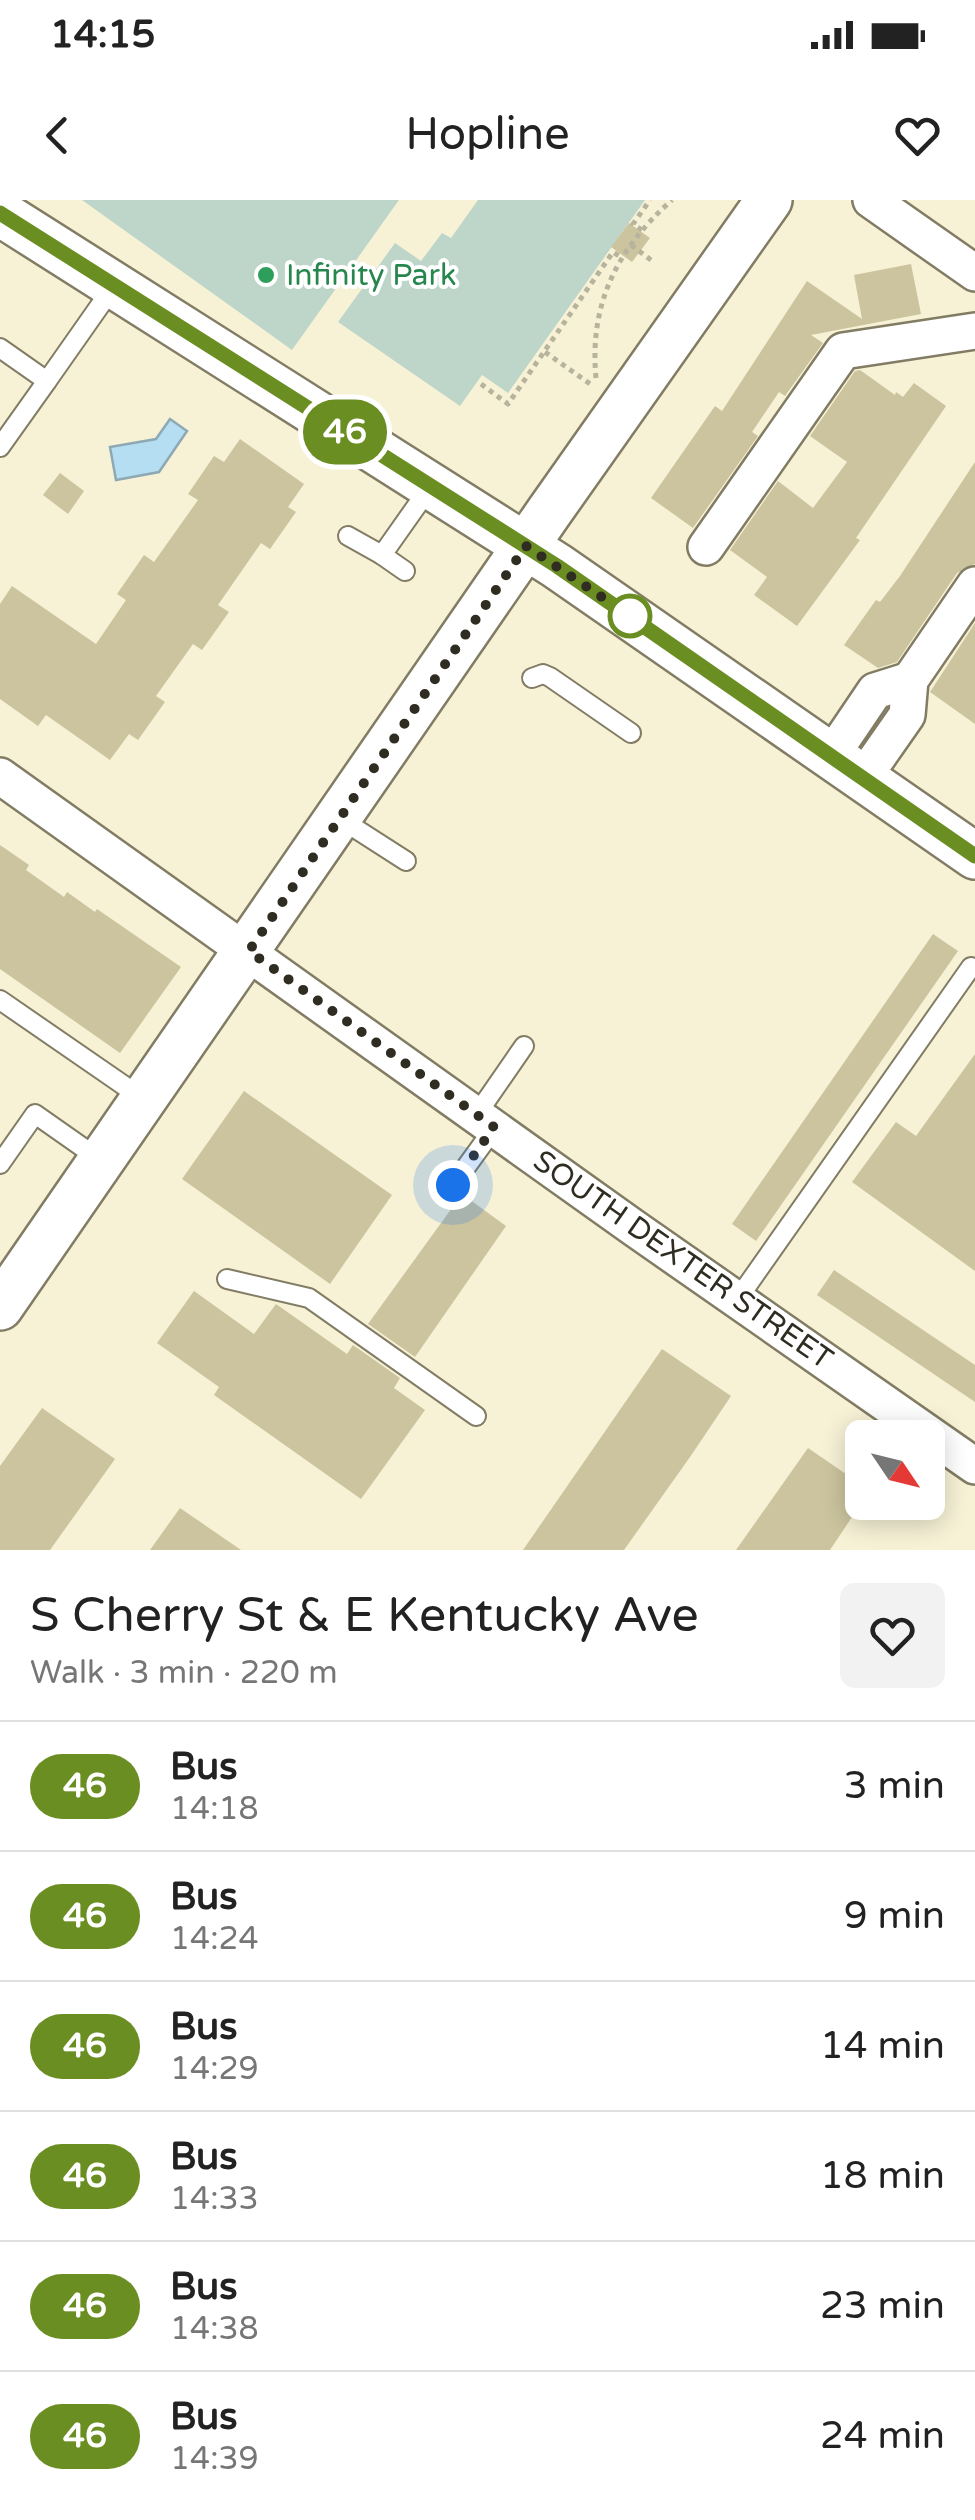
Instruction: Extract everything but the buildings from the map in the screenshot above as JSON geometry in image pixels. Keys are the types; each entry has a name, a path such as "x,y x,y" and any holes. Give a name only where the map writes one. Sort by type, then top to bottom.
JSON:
{"street":[{"path":"2,1302 769,200"},
{"path":"870,200 975,273"},
{"path":"0,213 526,546 975,856"},
{"path":"706,547 844,351 975,331"},
{"path":"847,767 875,691 910,680 975,585"},
{"name":"SOUTH DEXTER STREET","path":"0,776 975,1466"}],"lane":[{"path":"0,447 114,286"},
{"path":"0,348 47,381"},
{"path":"382,555 430,486"},
{"path":"348,536 406,570"},
{"path":"532,678 542,674 550,677 631,733"},
{"path":"339,818 406,861"},
{"path":"737,1300 971,967"},
{"path":"0,1000 145,1100"},
{"path":"453,1185 524,1046"},
{"path":"0,1164 35,1114 102,1162"},
{"path":"227,1279 309,1298 476,1416"}],"path":[{"path":"642,230 633,224 650,200"},
{"path":"544,351 600,390 594,362 595,327 606,286 642,230 672,200"},
{"path":"632,245 655,263"},
{"path":"480,384 508,404 614,252 622,258"}],"green space":[{"name":"Infinity Park","path":"82,200 399,200 292,350"},
{"path":"478,200 645,200 508,393 482,375 460,406 338,322 395,243 421,261 442,233 451,238"}],"water":[{"path":"170,419 187,431 159,472 116,480 110,447 156,439"}],"bus line":[{"name":"46","path":"0,213 557,566 975,856"}],"place":[{"name":"Infinity Park","path":"266,275"}],"route":[{"path":"453,1185 494,1127 249,951 526,546 630,616"}]}
